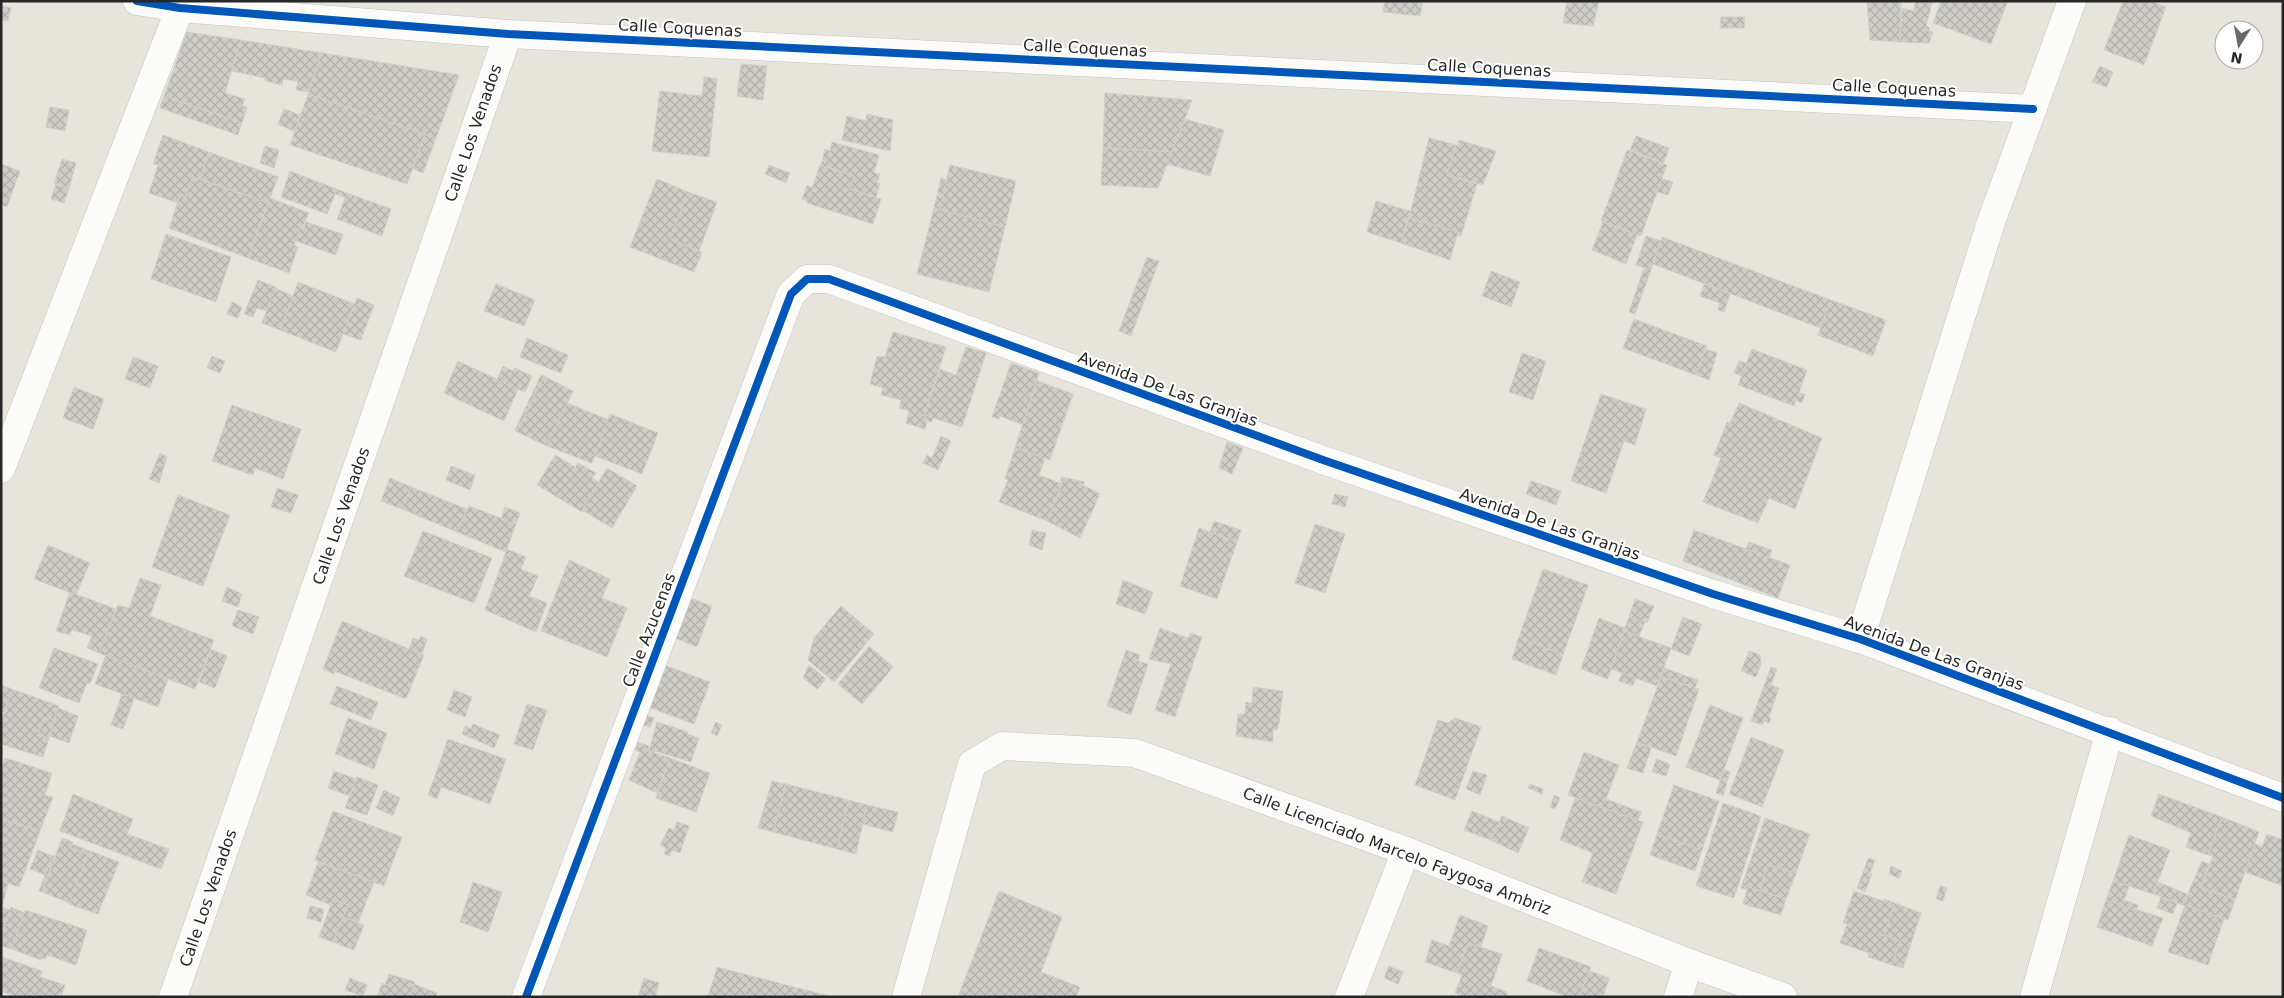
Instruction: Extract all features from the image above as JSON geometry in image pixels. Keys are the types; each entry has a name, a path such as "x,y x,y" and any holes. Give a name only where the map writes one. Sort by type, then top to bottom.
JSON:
{"street":[{"name":"Calle Coquenas","path":"137,1 180,8 508,34 2033,109"},
{"path":"1860,639 1991,222 2072,1"},
{"path":"1,469 180,8"},
{"name":"Calle Los Venados","path":"173,997 508,34"},
{"name":"Avenida De Las Granjas","path":"807,278 829,279 1323,460 1713,594 1860,639 2110,731 2283,798"},
{"name":"Calle Azucenas","path":"526,997 791,294 807,278"},
{"path":"2034,997 2110,731"},
{"name":"Calle Licenciado Marcelo Faygosa Ambriz","path":"906,997 972,764 1002,746 1135,753 1406,852 1689,963 1783,997"},
{"path":"1349,997 1406,852"},
{"path":"1678,997 1689,963"}],"building":[{"path":"1385,1 1423,1 1420,16 1383,12"},
{"path":"1567,1 1599,1 1593,26 1563,23"},
{"path":"1867,1 1901,1 1900,42 1870,40"},
{"path":"1916,1 1932,3 1926,26 1930,28 1928,31 1933,32 1929,43 1900,42 1902,8 1913,11"},
{"path":"1941,1 2008,1 1991,44 1933,23"},
{"path":"2123,1 2150,1 2166,7 2144,65 2104,50"},
{"path":"1,6 11,8 8,21 1,20"},
{"path":"1721,17 1745,17 1744,28 1720,28"},
{"path":"187,32 241,40 225,93 245,99 242,106 247,107 242,123 164,96"},
{"path":"241,40 322,53 308,92 296,90 298,81 283,79 282,85 265,81 265,78 232,71"},
{"path":"322,53 459,75 436,138 308,94"},
{"path":"741,64 767,66 763,100 737,96"},
{"path":"2100,66 2113,72 2107,87 2092,82"},
{"path":"704,77 717,79 709,157 652,151 660,91 702,96"},
{"path":"1105,93 1192,100 1172,152 1103,148"},
{"path":"308,94 425,134 407,184 290,145"},
{"path":"164,96 242,123 238,135 160,108"},
{"path":"50,107 69,110 65,131 46,127"},
{"path":"284,109 300,115 295,132 278,124"},
{"path":"867,114 893,120 890,151 842,140 847,116 866,121"},
{"path":"1185,119 1224,130 1210,176 1167,164"},
{"path":"425,134 436,138 423,173 413,169"},
{"path":"163,135 209,152 200,179 193,177 185,197 180,195 178,203 149,193 158,165 153,164"},
{"path":"1636,136 1669,148 1664,163 1630,150"},
{"path":"1429,138 1456,145 1447,175 1477,184 1461,236 1457,236 1458,232 1409,218"},
{"path":"1459,140 1496,151 1483,185 1447,175"},
{"path":"832,142 879,155 874,173 880,174 877,183 880,184 876,197 849,189 854,176 821,165 825,149 830,151"},
{"path":"265,146 279,150 274,168 260,163"},
{"path":"1103,148 1172,152 1158,188 1101,185"},
{"path":"1627,150 1667,165 1641,236 1601,221"},
{"path":"209,152 278,177 268,203 200,179"},
{"path":"62,159 76,163 69,188 54,183"},
{"path":"1,164 20,171 7,207 1,205"},
{"path":"769,165 790,173 786,183 765,174"},
{"path":"820,165 854,176 849,189 881,199 873,224 807,203"},
{"path":"950,165 1016,181 1005,227 939,211"},
{"path":"290,171 347,193 346,198 335,194 327,214 281,197"},
{"path":"193,177 268,203 248,258 169,228 180,195 185,197"},
{"path":"941,178 947,180 940,210 934,208"},
{"path":"657,179 688,192 670,239 702,252 694,272 630,247"},
{"path":"1662,179 1673,182 1668,195 1657,192"},
{"path":"56,184 69,188 64,203 51,199"},
{"path":"807,185 813,188 808,201 802,199"},
{"path":"688,192 717,202 699,251 670,239"},
{"path":"347,193 391,209 382,236 337,219"},
{"path":"270,198 309,213 294,245 298,247 289,273 248,258"},
{"path":"1376,201 1410,211 1401,243 1367,232"},
{"path":"934,208 1005,227 989,292 917,274"},
{"path":"1409,218 1458,232 1450,260 1401,243"},
{"path":"306,222 343,234 336,255 296,241 300,228 303,229"},
{"path":"1603,222 1637,235 1626,264 1592,250"},
{"path":"166,234 231,257 216,302 151,279"},
{"path":"1646,236 1661,241 1651,270 1636,265"},
{"path":"1662,237 1831,300 1820,328 1653,264"},
{"path":"1147,257 1159,261 1131,336 1119,331"},
{"path":"1644,268 1651,270 1635,314 1629,312"},
{"path":"1491,271 1520,282 1511,307 1482,296"},
{"path":"258,280 276,287 267,311 257,308 253,317 244,314"},
{"path":"298,282 355,304 336,352 280,330"},
{"path":"496,284 535,300 524,326 484,311"},
{"path":"1704,284 1730,294 1724,312 1718,310 1720,303 1700,296"},
{"path":"275,288 293,296 280,330 262,323"},
{"path":"357,298 374,305 361,340 343,334"},
{"path":"1831,300 1886,320 1873,356 1818,335"},
{"path":"232,302 242,307 238,318 227,314"},
{"path":"1634,319 1707,346 1696,375 1623,348"},
{"path":"893,332 946,347 924,415 933,418 932,422 927,421 925,429 906,423 909,411 899,408 901,400 881,395 883,388 870,384 877,356 885,357"},
{"path":"527,338 568,355 561,373 520,357"},
{"path":"966,347 986,353 962,427 924,415 940,369 956,375"},
{"path":"1705,349 1717,353 1709,380 1696,375"},
{"path":"1752,349 1807,370 1799,393 1805,394 1802,403 1796,400 1794,406 1738,385"},
{"path":"1522,353 1546,361 1533,400 1509,392"},
{"path":"212,356 225,361 220,373 207,368"},
{"path":"133,357 158,366 150,388 125,379"},
{"path":"458,361 518,389 504,421 444,393"},
{"path":"1739,361 1747,363 1742,376 1734,373"},
{"path":"1011,363 1039,373 1023,425 1000,416 999,419 992,417"},
{"path":"503,366 513,371 515,368 532,376 525,392 497,380"},
{"path":"541,375 544,376 517,432 515,430"},
{"path":"544,376 573,391 547,446 517,432"},
{"path":"1037,381 1073,394 1050,460 1015,448"},
{"path":"74,387 104,399 93,429 63,418"},
{"path":"1601,394 1646,409 1635,445 1624,441 1606,493 1571,481"},
{"path":"567,403 609,420 592,463 547,446"},
{"path":"1739,403 1822,438 1795,509 1769,498 1758,523 1703,502 1721,458 1714,455 1727,422 1730,423"},
{"path":"232,405 301,429 283,479 255,468 253,475 212,461"},
{"path":"610,414 658,433 642,474 595,456"},
{"path":"941,436 951,441 938,470 923,463 927,455 932,458"},
{"path":"1227,442 1243,448 1232,474 1219,468"},
{"path":"1015,448 1045,458 1039,475 1062,484 1047,521 999,502 1008,480 1005,479"},
{"path":"160,453 167,457 159,483 149,479"},
{"path":"555,455 575,467 578,463 596,473 592,478 599,482 582,512 537,485"},
{"path":"451,466 475,475 470,490 446,480"},
{"path":"607,468 637,486 612,528 582,510"},
{"path":"1062,477 1085,482 1083,485 1100,494 1080,538 1047,521 1062,484 1062,481 1060,481"},
{"path":"390,478 411,487 402,509 381,501"},
{"path":"1531,481 1561,491 1556,505 1526,494"},
{"path":"411,487 467,509 457,532 402,509"},
{"path":"277,488 298,495 291,513 271,507"},
{"path":"1335,494 1348,497 1345,507 1332,504"},
{"path":"178,495 230,515 203,586 152,567"},
{"path":"469,506 516,524 506,552 457,532"},
{"path":"505,507 520,513 516,524 501,519"},
{"path":"1214,521 1241,530 1237,542 1210,532"},
{"path":"1315,524 1345,534 1325,593 1295,583"},
{"path":"1199,528 1237,542 1217,599 1180,586"},
{"path":"1032,530 1046,533 1042,550 1029,545"},
{"path":"1694,530 1790,565 1778,598 1683,561"},
{"path":"423,531 492,558 474,603 404,576"},
{"path":"1749,542 1772,550 1769,558 1746,549"},
{"path":"48,545 90,563 76,595 34,579"},
{"path":"507,549 526,557 521,569 538,576 529,596 547,603 536,632 485,610"},
{"path":"569,560 610,579 602,598 627,608 607,657 541,631"},
{"path":"1543,569 1588,585 1563,655 1519,637"},
{"path":"140,578 161,585 150,616 214,640 195,689 99,653 118,605 129,608"},
{"path":"1123,580 1153,592 1145,614 1116,604"},
{"path":"227,587 242,594 238,607 222,601"},
{"path":"70,592 116,609 99,653 87,648 92,636 72,630 70,635 56,631"},
{"path":"690,598 712,606 697,647 675,638"},
{"path":"1635,599 1654,606 1647,623 1629,617"},
{"path":"841,606 874,634 834,682 808,660 814,638"},
{"path":"238,610 259,617 253,634 232,626"},
{"path":"1629,617 1645,622 1639,636 1624,631"},
{"path":"1683,617 1702,624 1689,656 1671,649"},
{"path":"1599,618 1625,628 1608,679 1581,669"},
{"path":"342,621 424,655 406,699 334,671 334,674 323,669"},
{"path":"1160,628 1188,638 1190,633 1202,637 1175,717 1155,710 1171,664 1149,659"},
{"path":"1624,631 1671,648 1657,686 1611,669"},
{"path":"420,636 427,639 422,654 409,649 413,638 420,640"},
{"path":"1519,637 1563,655 1556,675 1512,659"},
{"path":"869,646 893,667 862,704 838,684"},
{"path":"54,648 98,664 90,684 87,683 79,703 39,688"},
{"path":"211,649 227,656 215,688 199,682"},
{"path":"1126,650 1140,655 1138,661 1148,664 1131,715 1107,706"},
{"path":"1749,651 1760,655 1761,664 1756,677 1741,671"},
{"path":"106,655 168,679 158,707 95,684"},
{"path":"664,665 710,682 694,724 648,707"},
{"path":"809,665 826,679 817,689 803,678"},
{"path":"1771,667 1777,669 1771,685 1779,688 1769,717 1771,718 1769,723 1764,721 1762,725 1751,721"},
{"path":"1664,668 1698,680 1695,688 1661,677"},
{"path":"1622,673 1636,678 1633,686 1619,681"},
{"path":"1661,677 1699,689 1676,756 1637,742"},
{"path":"1,685 12,689 5,712 1,711"},
{"path":"337,686 378,702 371,720 330,704"},
{"path":"1253,687 1283,691 1279,723 1277,730 1273,730 1273,742 1236,736 1238,714 1245,714 1246,702 1252,703"},
{"path":"12,689 59,706 54,720 44,717 38,734 49,738 43,757 1,744 1,723"},
{"path":"454,690 472,697 465,717 447,710"},
{"path":"122,694 134,698 123,729 111,725"},
{"path":"527,704 547,710 533,750 514,744"},
{"path":"1710,705 1743,718 1720,780 1686,767"},
{"path":"58,708 78,716 69,743 49,736"},
{"path":"643,714 654,718 650,727 639,724"},
{"path":"44,717 54,720 49,738 38,734"},
{"path":"348,718 387,733 374,769 335,754"},
{"path":"1455,718 1481,727 1455,800 1415,785 1438,720 1448,723"},
{"path":"657,722 688,732 687,734 699,738 691,762 655,751 654,753 649,751"},
{"path":"716,722 722,725 717,736 711,732"},
{"path":"473,724 500,735 494,748 462,734 465,726 471,729"},
{"path":"1751,737 1784,750 1762,807 1729,794"},
{"path":"448,739 506,759 490,804 441,787 437,799 428,795"},
{"path":"638,742 649,746 649,751 670,758 657,793 629,780 640,752 635,750"},
{"path":"1637,742 1651,748 1643,773 1627,768"},
{"path":"1584,752 1619,765 1606,799 1641,812 1638,821 1568,795"},
{"path":"5,758 52,773 45,795 53,797 40,831 1,819 1,771"},
{"path":"670,758 710,773 696,812 656,798"},
{"path":"1656,759 1670,764 1666,776 1652,772"},
{"path":"1724,769 1730,772 1723,796 1716,793"},
{"path":"334,771 356,779 350,796 328,788"},
{"path":"1473,771 1487,775 1480,795 1466,789"},
{"path":"357,777 378,785 367,815 345,808"},
{"path":"772,781 786,784 773,832 758,828"},
{"path":"786,784 849,800 837,849 773,832"},
{"path":"1530,784 1543,789 1542,794 1528,788"},
{"path":"1674,785 1719,801 1702,850 1657,834"},
{"path":"384,790 400,798 393,816 376,808"},
{"path":"73,794 133,819 127,834 169,849 161,869 60,831"},
{"path":"2159,794 2222,817 2208,855 2186,847 2191,833 2151,816"},
{"path":"1554,795 1560,798 1555,809 1550,807"},
{"path":"1575,798 1643,822 1616,894 1582,882 1593,853 1560,840"},
{"path":"849,800 867,805 856,854 837,849"},
{"path":"1723,803 1761,816 1734,898 1696,886"},
{"path":"867,805 898,812 893,832 862,824"},
{"path":"333,811 402,837 384,886 315,860"},
{"path":"1472,811 1499,822 1491,840 1464,830"},
{"path":"1502,816 1529,828 1518,853 1491,840"},
{"path":"2222,817 2259,832 2235,900 2201,888 2213,856 2208,855"},
{"path":"1765,818 1810,834 1796,873 1767,865 1760,891 1742,885"},
{"path":"1,819 40,831 19,887 1,881"},
{"path":"677,822 689,826 680,853 672,850 669,856 664,854 666,848 660,845 669,828 674,830"},
{"path":"1657,834 1702,850 1695,871 1650,855"},
{"path":"2267,834 2283,840 2283,886 2245,872 2255,844 2262,847"},
{"path":"2129,835 2170,850 2153,894 2113,881"},
{"path":"62,838 73,842 71,848 88,854 70,903 42,892"},
{"path":"72,844 119,862 98,914 69,904 88,854 71,848"},
{"path":"38,850 52,856 45,875 30,869"},
{"path":"52,856 55,856 42,892 39,891"},
{"path":"1868,858 1875,860 1870,873 1864,870"},
{"path":"2202,861 2209,864 2201,888 2235,900 2228,920 2183,905"},
{"path":"318,862 374,882 358,923 343,917 348,905 333,899 331,905 306,895"},
{"path":"1767,865 1796,873 1786,899 1760,891"},
{"path":"1891,866 1902,871 1899,878 1889,874"},
{"path":"1864,870 1872,874 1865,892 1857,888"},
{"path":"1,881 8,883 2,907 10,910 1,937"},
{"path":"2113,881 2129,886 2122,906 2106,900"},
{"path":"473,882 502,892 488,932 460,922"},
{"path":"2158,882 2187,894 2183,905 2153,894"},
{"path":"1742,885 1786,899 1781,915 1743,904 1747,890 1741,888"},
{"path":"1940,886 1947,888 1943,901 1936,899"},
{"path":"999,891 1062,917 1041,972 1080,987 1076,997 958,997"},
{"path":"1854,891 1895,903 1884,935 1900,941 1892,965 1868,957 1869,953 1840,943 1847,924 1843,923"},
{"path":"2161,897 2177,903 2173,914 2157,908"},
{"path":"333,899 348,905 333,942 319,937"},
{"path":"2106,900 2163,918 2152,946 2097,927"},
{"path":"2124,900 2138,905 2136,911 2122,906"},
{"path":"1895,903 1921,913 1903,968 1892,965 1900,941 1884,935"},
{"path":"2185,905 2224,919 2208,965 2168,952"},
{"path":"310,906 324,909 321,922 307,918"},
{"path":"11,907 25,913 12,949 1,946 1,937"},
{"path":"25,910 87,930 76,965 47,955 46,959 41,958 41,960 12,949"},
{"path":"1460,915 1488,926 1481,947 1468,943 1457,973 1425,962 1432,940 1449,946"},
{"path":"343,917 364,925 354,950 333,942"},
{"path":"1468,943 1502,954 1491,986 1507,992 1506,997 1466,997 1455,993 1462,975 1457,973"},
{"path":"1539,948 1591,967 1579,997 1563,997 1563,995 1527,981"},
{"path":"2,957 42,971 40,977 65,985 61,997 32,995 31,997 18,997 1,991"},
{"path":"1389,966 1403,972 1398,984 1384,978"},
{"path":"717,967 744,974 742,981 748,983 745,996 738,994 737,997 708,997"},
{"path":"1589,971 1609,978 1603,997 1579,997"},
{"path":"389,974 415,982 410,997 377,997 382,983 385,985"},
{"path":"744,974 832,997 737,997 738,994 745,996 748,983 742,981"},
{"path":"350,978 367,985 363,996 345,990"},
{"path":"644,978 659,983 655,997 638,997"},
{"path":"414,984 437,993 435,997 410,997"}],"cycle path":[{"path":"137,1 180,8 508,34 2033,109"},
{"path":"526,997 791,294 807,279 829,279 1323,460 1713,594 1860,639 2283,798"}]}
